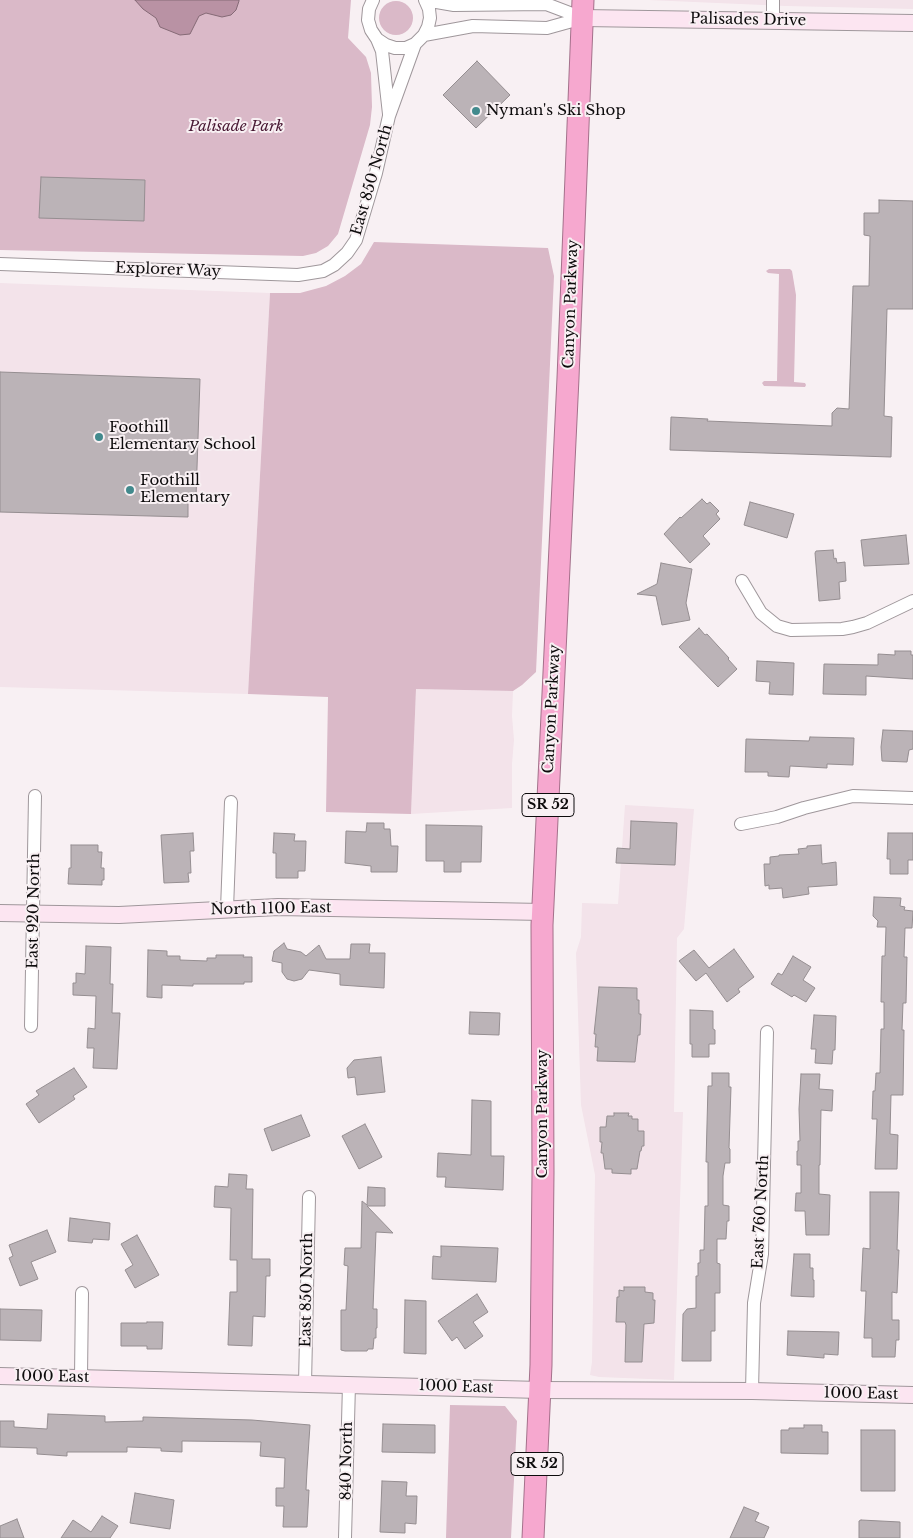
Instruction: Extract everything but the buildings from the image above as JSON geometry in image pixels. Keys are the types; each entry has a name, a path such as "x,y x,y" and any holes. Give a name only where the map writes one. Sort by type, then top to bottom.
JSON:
{"highway":[{"name":"Canyon Parkway","path":"533,1538 540,1390 543,1199 543,912 583,9"}],"street":[{"name":"East 850 North","path":"373,0 369,9 368,20 382,52 389,116"},
{"name":"East 850 North","path":"334,265 347,253 356,240 376,173 389,116 420,40 428,27 429,9 425,0"},
{"name":"Palisades Drive","path":"425,0 454,5 546,4 583,9 773,20 913,23"},
{"path":"773,0 773,20"},
{"name":"Palisades Drive","path":"377,39 395,48 406,48 420,40 472,26 547,28 583,9"},
{"name":"Explorer Way","path":"0,264 298,275 316,272 334,265"},
{"path":"742,581 765,617 777,626 791,630 853,627 867,623 913,601"},
{"name":"East 920 North","path":"31,1026 35,796"},
{"path":"741,824 777,817 853,796 913,798"},
{"path":"227,909 230,802"},
{"name":"North 1100 East","path":"0,913 119,915 227,909 322,907 543,912"},
{"name":"East 760 North","path":"752,1391 754,1303 762,1254 767,1032"},
{"name":"East 850 North","path":"305,1384 309,1197"},
{"path":"81,1378 82,1292"},
{"name":"1000 East","path":"0,1376 540,1390 752,1391 913,1395"},
{"name":"840 North","path":"345,1538 349,1384"}],"shaded area":[{"path":"135,0 239,1 236,10 231,15 222,17 206,13 199,16 190,34 180,35 160,27 156,18 143,9"},
{"path":"648,0 913,0 913,9 786,6"},
{"name":"Foothill Elementary","path":"0,283 270,293 248,694 0,687"},
{"path":"416,689 513,691 512,808 411,814"},
{"path":"625,805 694,809 684,929 677,938 674,1112 683,1112 674,1380 590,1375 592,1362 595,1175 581,1105 576,953 581,937 582,903 618,904"}],"green space":[{"name":"Palisade Park","path":"0,0 351,0 348,38 366,57 371,73 372,107 370,125 338,234 328,246 316,253 303,256 0,250"},
{"path":"396,1 408,6 413,18 408,30 396,35 384,30 379,18 384,6"},
{"path":"374,242 548,248 554,276 536,672 513,691 416,689 411,814 326,812 328,697 248,694 270,293 300,293 326,286 345,276 361,264"},
{"path":"769,269 790,269 792,271 796,295 794,382 805,383 805,387 764,386 762,383 764,381 777,381 779,274 768,273 766,271"},
{"path":"450,1405 505,1406 517,1421 511,1538 446,1538"}],"place":[{"name":"Nyman's Ski Shop","path":"476,111"},
{"name":"Foothill Elementary School","path":"99,437"},
{"name":"Foothill Elementary","path":"130,490"}]}
